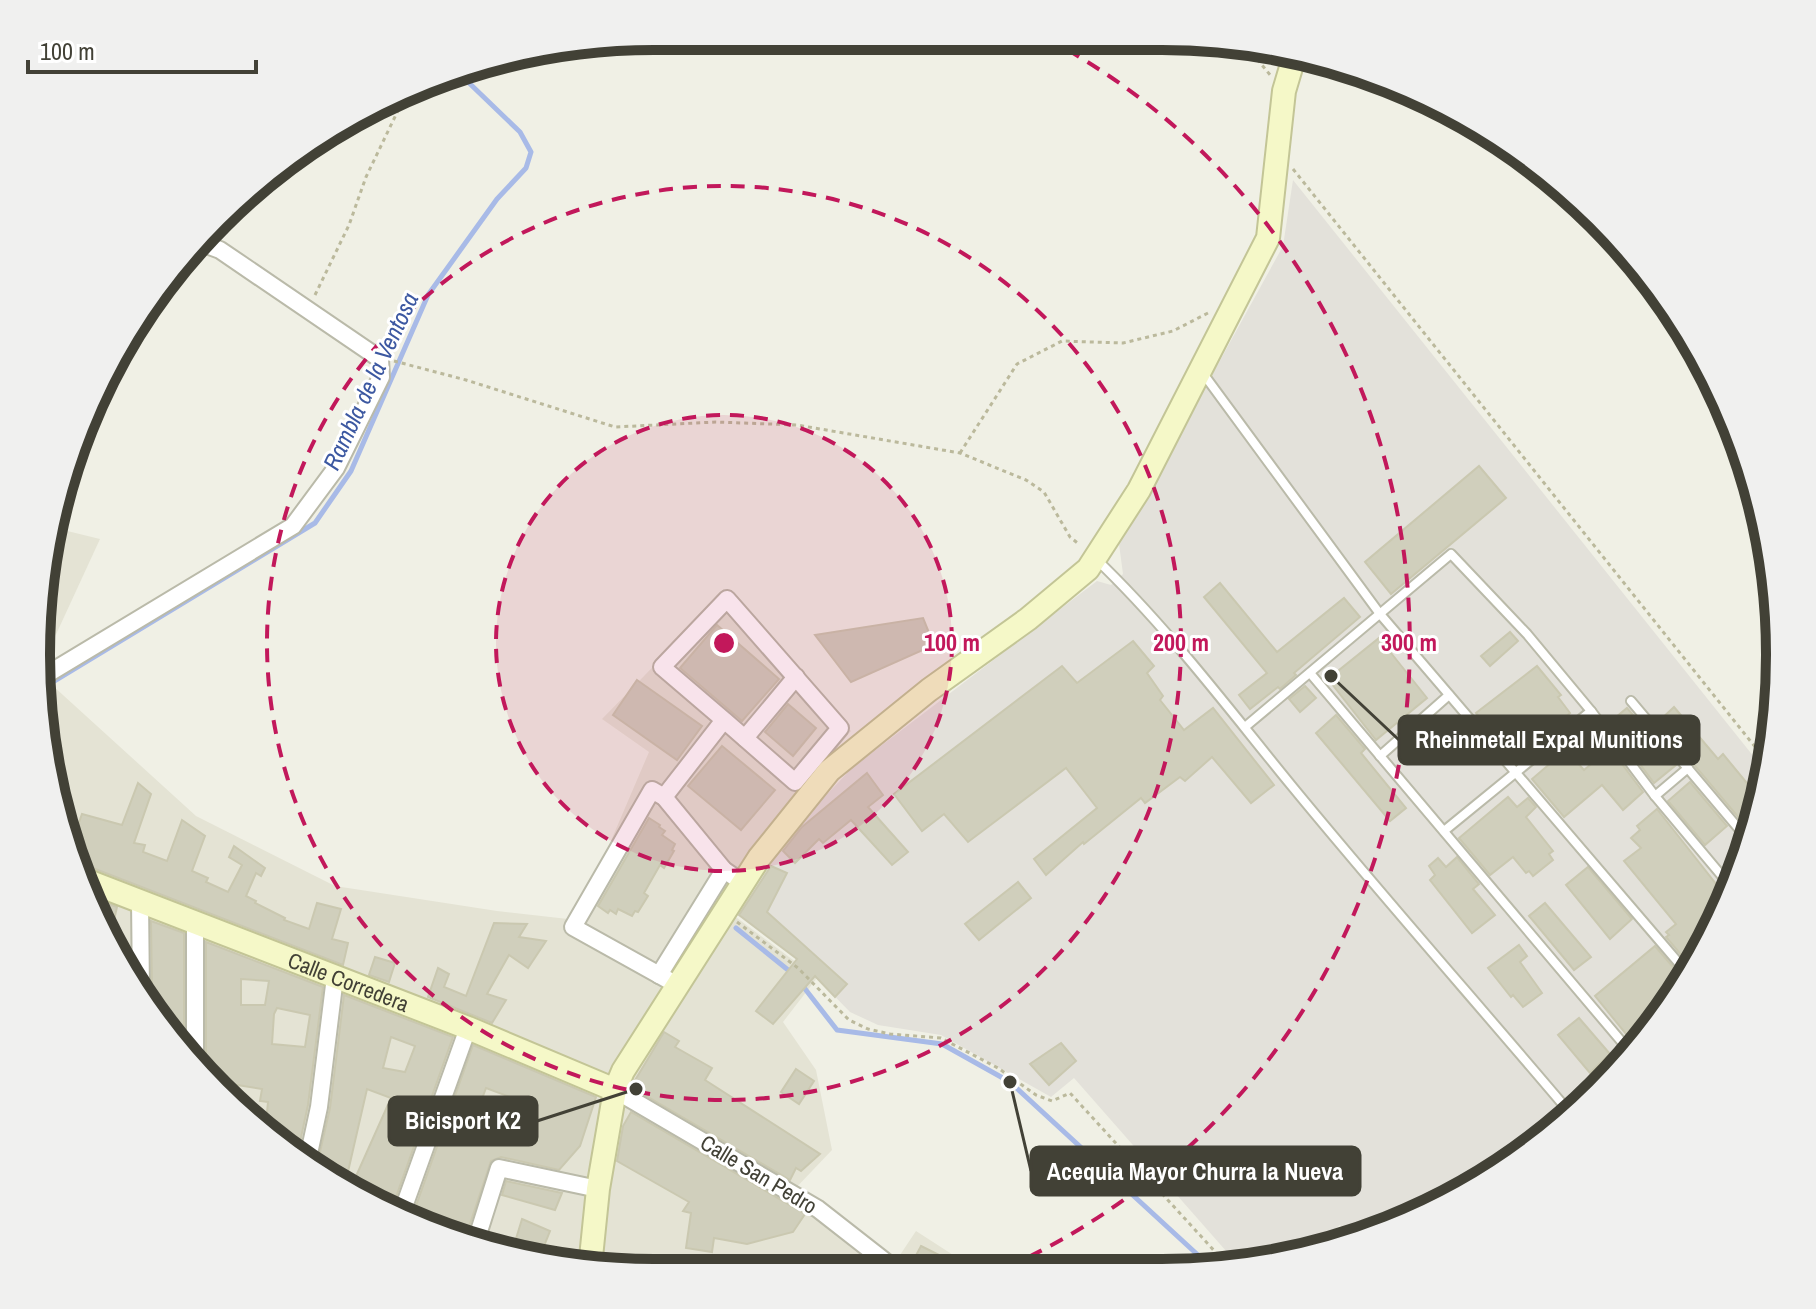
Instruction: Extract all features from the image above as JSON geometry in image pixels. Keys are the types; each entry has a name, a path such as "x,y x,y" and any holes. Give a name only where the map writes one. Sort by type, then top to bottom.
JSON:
{"main road":[{"path":"591,1256 598,1189 615,1090 623,1071 759,858 829,771 929,690 1028,619 1088,569 1139,490 1268,238 1284,91 1292,65"},
{"name":"Calle Corredera","path":"95,884 468,1028 615,1090"}],"street":[{"path":"50,672 293,526 336,468 381,377 380,359 220,250 209,246"},
{"path":"727,599 840,728 795,782 724,720 662,667 727,599"},
{"path":"745,738 796,677"},
{"path":"679,986 573,927 658,794 724,720"},
{"path":"658,794 724,870 743,883"},
{"path":"659,975 724,870"},
{"path":"140,901 141,972"},
{"path":"195,921 195,1047"},
{"path":"310,1150 319,1107 335,977"},
{"path":"405,1205 468,1028"},
{"name":"Calle San Pedro","path":"615,1090 818,1209 882,1259"},
{"path":"479,1232 499,1168 598,1189"}],"lane":[{"path":"1200,370 1380,614 1680,965"},
{"path":"1245,727 1451,554 1527,634 1723,878"},
{"path":"1095,558 1169,637 1564,1105"},
{"path":"1310,673 1623,1044"},
{"path":"1380,756 1449,695"},
{"path":"1631,701 1740,830"},
{"path":"1444,831 1591,711"},
{"path":"1655,796 1688,768"}],"path":[{"path":"1256,58 1284,91"},
{"path":"308,310 400,106"},
{"path":"1278,151 1315,193 1420,330 1758,750"},
{"path":"960,453 1017,364 1062,341 1123,343 1173,331 1207,314"},
{"path":"399,362 615,427 716,422 797,425 960,453 1026,480 1044,492 1070,537 1095,558"},
{"path":"725,913 798,968 849,1020 890,1034 941,1038 998,1068 1036,1095 1052,1101 1070,1093 1219,1256"}],"shaded area":[{"path":"1293,180 1756,760 1734,849 1704,922 1685,957 1641,1022 1589,1082 1560,1109 1497,1157 1429,1197 1356,1227 1345,1230 1340,1225 1318,1238 1230,1255 1074,1078 1051,1097 941,1035 878,1025 850,1012 802,963 738,913 775,849 852,768 1097,581 1111,585 1123,574 1119,544 1283,246"},
{"path":"64,530 100,539 50,647 55,576"},
{"path":"729,589 851,731 732,876 733,915 817,978 783,1022 816,1070 832,1150 792,1192 893,1259 654,1259 576,1254 460,1227 387,1197 319,1157 256,1109 227,1082 175,1022 131,957 112,922 82,849 62,772 51,684 196,816 335,886 577,920 649,752 602,719"},
{"path":"916,1231 959,1259 897,1259"}],"building":[{"path":"1479,466 1506,498 1391,594 1365,562"},
{"path":"1220,583 1277,652 1344,598 1360,617 1294,673 1296,675 1280,689 1278,687 1250,709 1239,695 1267,673 1204,597"},
{"path":"923,618 934,645 851,682 815,635"},
{"path":"717,625 779,679 742,721 680,668"},
{"path":"1510,632 1518,641 1490,666 1481,656"},
{"path":"1379,638 1427,698 1376,740 1328,679"},
{"path":"1133,641 1154,666 1147,673 1163,696 1160,700 1184,730 1213,708 1274,785 1251,803 1212,757 1185,781 1180,777 1145,803 1141,798 1046,875 1034,859 1097,808 1066,768 968,842 944,814 922,831 894,794 1062,666 1077,683"},
{"path":"1537,666 1561,695 1558,697 1570,713 1538,740 1529,730 1513,744 1506,739 1501,744 1476,713"},
{"path":"637,680 702,726 677,760 613,715"},
{"path":"1305,686 1316,698 1300,712 1289,699"},
{"path":"788,704 816,728 793,756 765,732"},
{"path":"1674,707 1718,759 1723,754 1750,787 1744,813 1739,818 1658,722"},
{"path":"1627,708 1676,765 1654,783 1609,723"},
{"path":"1336,715 1365,749 1361,753 1406,808 1390,821 1316,733"},
{"path":"722,746 775,790 741,830 688,786"},
{"path":"1610,748 1643,792 1623,810 1602,785 1564,817 1532,779 1566,750 1584,770"},
{"path":"867,773 883,795 868,807 908,852 892,865 851,820 823,843 819,839 795,863 783,851 802,827"},
{"path":"1690,782 1727,826 1705,845 1668,801"},
{"path":"138,783 151,794 134,843 145,845 143,852 167,861 182,820 205,836 192,871 208,878 206,882 228,892 242,865 229,857 234,846 265,868 261,876 256,873 246,896 255,903 284,920 309,929 317,903 341,909 332,939 348,943 343,965 89,866 76,830 82,814 122,825"},
{"path":"1508,797 1517,807 1528,798 1536,807 1526,817 1553,851 1549,854 1553,860 1533,876 1529,871 1526,873 1513,857 1490,875 1459,838"},
{"path":"1657,809 1719,888 1684,958 1666,937 1669,935 1666,932 1676,924 1624,861 1641,848 1631,838 1640,830 1637,826"},
{"path":"649,818 665,831 662,835 675,844 674,851 664,868 660,865 644,893 648,896 638,912 635,911 632,916 618,909 616,914 610,910 608,913 598,906"},
{"path":"1457,857 1479,884 1473,889 1495,915 1472,933 1430,880 1435,875 1429,866 1438,858 1446,867"},
{"path":"771,866 787,873 767,912 847,984 835,997 815,976 773,1024 756,1011 797,959 739,915"},
{"path":"1588,867 1632,919 1610,939 1566,885"},
{"path":"1018,882 1031,898 979,940 965,924"},
{"path":"103,902 117,907 113,924"},
{"path":"1545,903 1591,957 1574,970 1529,916"},
{"path":"151,921 184,933 184,1033 152,990"},
{"path":"494,923 527,924 519,937 546,941 528,968 509,955 487,994 506,1000 492,1023 428,997 438,968 449,974 444,987 466,996"},
{"path":"206,942 323,987 308,1105 300,1143 267,1117 268,1102 260,1101 262,1089 231,1084 206,1059","holes":["241,979 269,981 265,1005 241,1005","277,1008 310,1015 305,1047 272,1044"]},
{"path":"1519,945 1527,956 1520,962 1542,993 1523,1007 1488,968"},
{"path":"1655,946 1676,971 1629,1037 1595,996"},
{"path":"375,957 395,963 389,982 369,975"},
{"path":"344,995 453,1037 395,1200 355,1179 391,1098 367,1089 347,1175 319,1157 330,1108","holes":["391,1037 415,1046 405,1072 383,1068"]},
{"path":"1579,1018 1610,1054 1590,1073 1558,1035"},
{"path":"664,1032 679,1041 675,1047 712,1068 705,1080 820,1154 801,1171 796,1168 790,1180 631,1087"},
{"path":"1061,1043 1076,1061 1049,1085 1030,1064"},
{"path":"473,1045 596,1097 580,1146 559,1170 501,1157 491,1161 468,1229 415,1209","holes":["486,1088 518,1100 505,1135 473,1123"]},
{"path":"796,1069 814,1081 799,1104 781,1092"},
{"path":"631,1112 805,1214 793,1232 747,1244 714,1238 712,1252 686,1248 691,1213 683,1211 689,1202 617,1161 623,1126"},
{"path":"506,1181 562,1193 555,1210 502,1195"},
{"path":"522,1219 550,1231 543,1248 515,1242"},
{"path":"921,1246 947,1259 914,1259"}],"waterway":[{"name":"Rambla de la Ventosa","path":"51,683 315,523 351,471 428,295 497,199 526,168 531,152 520,132 466,80"},
{"path":"736,928 793,974"},
{"path":"802,985 837,1030 942,1044 1010,1082 1201,1258"}],"place":[{"name":"Rheinmetall Expal Munitions","path":"1331,676"},
{"name":"Acequia Mayor Churra la Nueva","path":"1010,1082"},
{"name":"Bicisport K2","path":"636,1089"}]}
